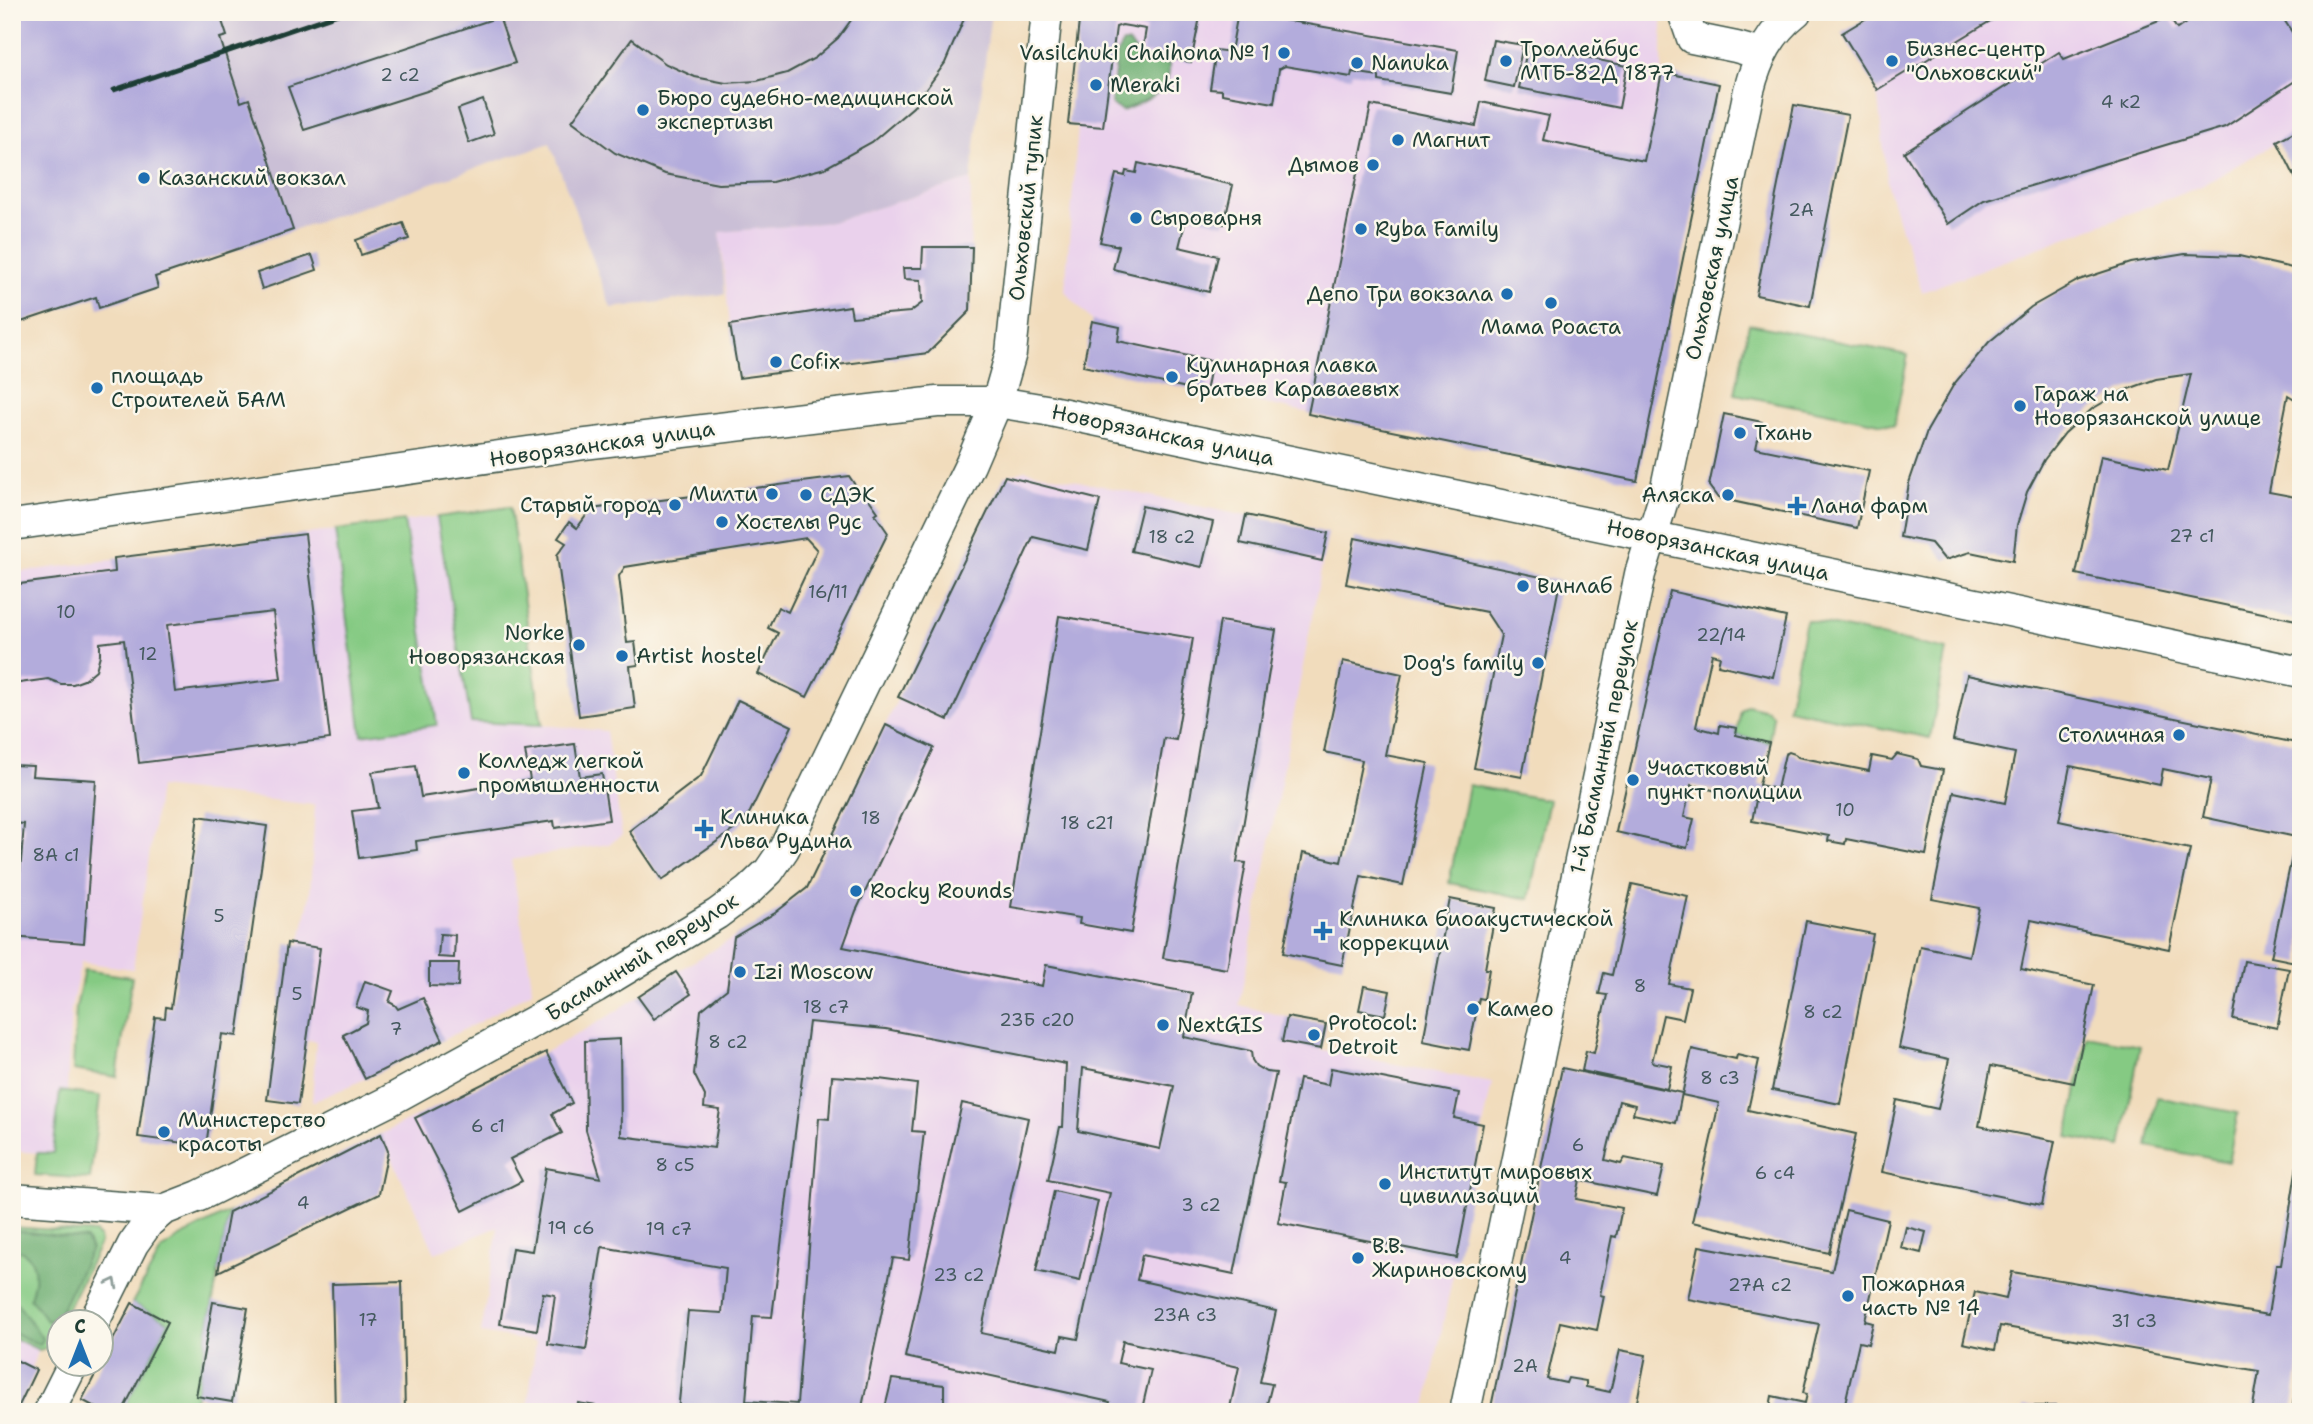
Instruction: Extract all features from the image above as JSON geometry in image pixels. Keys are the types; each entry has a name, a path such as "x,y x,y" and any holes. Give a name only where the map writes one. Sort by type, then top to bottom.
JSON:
{"street":[{"name":"Ольховский тупик","path":"997,402 1012,353 1047,12"},
{"path":"1683,12 1692,38 1761,54"},
{"name":"Ольховская улица","path":"1653,536 1664,496 1749,90 1761,54 1780,24 1796,12"},
{"name":"Новорязанская улица","path":"12,526 585,444 937,402 997,402 1046,410 2301,672"},
{"name":"Басманный переулок","path":"101,1308 133,1244 148,1223 163,1210 200,1196 494,1045 717,914 769,871 783,849 970,465 997,402"},
{"name":"1-й Басманный переулок","path":"1465,1412 1640,574 1653,536"},
{"path":"12,1199 163,1210"},
{"path":"49,1412 66,1378"}],"shaded area":[{"path":"219,12 991,12 971,179 831,222 720,232 725,294 611,308 550,143 293,230 249,100 241,102 220,38 227,36"},
{"name":"Депо Три вокзала","path":"1080,12 1662,12 1662,72 1719,84 1637,481 1083,366 1092,321 1065,291 1078,126 1068,124"},
{"path":"2005,12 2301,12 2301,128 2202,186 1922,292 1888,189 1877,90"},
{"path":"971,179 970,311 928,353 859,362 850,306 730,325 720,232 831,222"},
{"path":"1025,470 1328,533 1239,1005 1287,1017 1283,1042 1492,1083 1425,1412 861,1412 893,1258 909,1259 924,1132 912,1131 917,1084 879,1079 840,1412 527,1412 536,1342 481,1333 498,1227 435,1253 381,1134 546,1052 607,1017 775,913 807,888 1005,476"},
{"path":"510,507 542,725 606,731 622,835 609,844 511,860 532,991 481,1021 312,1102 316,1041 307,1040 320,949 300,945 310,894 315,805 159,787 133,969 81,962 71,1010 67,1092 60,1091 53,1154 12,1151 12,573"},
{"path":"12,1337 39,1350 31,1367 36,1370 16,1412 12,1412"}],"green space":[{"path":"1123,43 1129,43 1140,57 1169,64 1169,74 1155,95 1122,111 1111,104 1117,53"},
{"path":"1749,324 1908,355 1894,426 1735,394"},
{"path":"510,507 542,725 471,722 437,517"},
{"path":"404,521 437,725 362,735 335,530"},
{"path":"1806,620 1947,650 1930,738 1788,709"},
{"path":"1747,705 1767,710 1773,716 1769,743 1736,735 1741,711"},
{"path":"1468,785 1549,800 1529,899 1449,883"},
{"path":"84,970 132,977 117,1077 73,1070 76,1008"},
{"path":"2087,1036 2140,1046 2121,1147 2068,1137"},
{"path":"60,1091 100,1096 90,1179 35,1175 37,1153 53,1153"},
{"path":"2157,1097 2238,1113 2228,1162 2147,1146"},
{"path":"229,1212 193,1412 122,1412 168,1322 132,1303 161,1251 178,1238"},
{"path":"12,1227 95,1233 100,1243 68,1308 46,1308 46,1348 39,1350 12,1337"},
{"path":"12,1230 86,1239 91,1249 62,1308 46,1308 46,1320 30,1298 34,1267 27,1255 12,1249"},
{"path":"12,1303 17,1303 43,1339 40,1345 12,1332"}],"building":[{"name":"Казанский вокзал","path":"12,12 219,12 227,36 220,38 241,102 249,99 293,230 155,277 158,288 99,308 96,297 12,325"},
{"path":"857,12 967,12 945,63 913,107 872,142 825,168 772,182 718,184 665,174 615,153 572,121 632,39 666,64 695,77 726,83 757,81 787,73 815,58 838,38"},
{"path":"1080,12 1201,12 1191,62 1142,53 1146,29 1122,25 1116,27 1103,127 1068,124"},
{"path":"1238,12 1458,50 1451,93 1379,81 1379,76 1352,72 1351,77 1285,66 1279,69 1274,103 1222,94 1222,90 1210,89 1216,50 1231,52"},
{"name":"Бизнес-центр \"Ольховский\"","path":"1877,12 2005,12 1877,90 1842,33"},
{"path":"2185,12 2245,12 2251,21 2267,12 2279,12 2301,46 2301,77 2225,127 1984,200 1948,224 1904,152 2059,52 2064,59 2169,17 2177,29 2189,21"},
{"path":"499,17 515,63 304,130 288,87"},
{"path":"1493,40 1523,45 1514,87 1485,81"},
{"path":"1528,45 1627,66 1619,108 1519,88"},
{"path":"1662,72 1719,84 1637,481 1308,414 1371,105 1476,126 1481,102 1549,116 1543,140 1644,161"},
{"path":"483,100 494,134 469,143 458,109"},
{"path":"1794,105 1848,115 1810,306 1756,295"},
{"path":"2301,128 2301,189 2277,141"},
{"path":"1138,163 1233,185 1224,224 1187,215 1179,247 1218,256 1209,292 1113,269 1119,246 1100,242 1116,174 1125,176 1126,171 1136,173"},
{"path":"403,223 409,239 361,255 356,240"},
{"path":"923,247 972,247 970,311 928,353 739,378 730,325 850,306 852,317 910,312 922,303 921,280 904,279 903,268 922,268"},
{"name":"Гараж на Новорязанской улице","path":"2185,254 2239,256 2301,270 2301,403 2288,395 2269,492 2301,498 2301,621 2076,574 2101,456 2168,470 2191,374 2156,379 2123,391 2092,409 2065,433 2044,460 2027,492 2017,525 2013,561 1970,552 1945,560 1931,543 1900,537 1909,483 1927,431 1954,384 1989,342 2031,307 2079,280 2131,263"},
{"path":"312,255 317,270 262,289 257,273"},
{"path":"1092,321 1120,327 1118,341 1212,361 1206,392 1083,366"},
{"path":"1724,414 1762,422 1756,448 1869,471 1857,528 1718,498 1709,486"},
{"path":"849,476 863,497 866,495 878,512 875,514 888,533 807,697 758,674 778,633 768,628 778,607 788,612 817,550 806,538 625,567 619,576 627,643 635,642 638,665 630,666 635,708 579,716 557,555 566,543 558,538 569,522 577,528 591,509"},
{"path":"1005,476 1100,500 1088,550 1033,537 948,720 898,697"},
{"path":"1142,506 1213,522 1202,567 1131,551"},
{"path":"1246,515 1328,533 1322,561 1240,543"},
{"path":"305,534 330,739 139,763 124,640 100,643 96,670 84,680 73,684 61,684 48,679 12,684 12,585 115,572 114,558","holes":["273,612 281,679 175,692 167,625"]},
{"path":"1355,538 1560,581 1522,777 1474,768 1501,635 1486,612 1346,584"},
{"path":"1670,591 1786,617 1773,677 1718,665 1720,656 1712,654 1696,727 1719,733 1720,725 1737,728 1736,735 1769,743 1759,785 1777,789 1785,754 1789,752 1798,757 1869,771 1872,756 1892,760 1897,754 1918,759 1921,766 1943,770 1926,855 1846,839 1845,844 1828,841 1829,836 1752,821 1756,800 1691,785 1684,817 1694,819 1687,848 1616,832"},
{"path":"1059,616 1193,638 1176,740 1164,738 1131,933 1079,924 1080,918 1011,907"},
{"path":"1220,621 1276,630 1237,862 1246,863 1227,969 1163,958"},
{"path":"1343,661 1402,674 1385,755 1428,763 1403,885 1361,876 1342,965 1283,953 1303,853 1341,862 1362,760 1324,752"},
{"path":"1967,675 2301,744 2301,963 2271,957 2296,837 2203,817 2211,779 2163,769 2160,785 2070,766 2059,821 2190,849 2169,949 2031,920 2021,969 2094,985 2074,1083 1991,1066 1979,1126 2055,1141 2042,1205 1882,1172 1897,1100 1938,1109 1949,1059 1899,1048 1920,946 1969,956 1979,908 1932,899 1954,792 2005,803 2015,753 1953,740"},
{"path":"738,700 792,726 750,812 739,826 662,880 629,831 701,776"},
{"path":"886,725 934,748 856,911 843,947 1042,986 1046,965 1192,993 1184,1037 1251,1051 1256,1066 1266,1072 1276,1073 1234,1274 1142,1255 1137,1280 1276,1311 1260,1382 1272,1384 1265,1412 1229,1412 1239,1367 1123,1341 1118,1363 1151,1370 1142,1409 1148,1412 1107,1412 1110,1402 905,1357 962,1103 1028,1118 981,1333 1059,1350 1062,1336 1078,1339 1110,1193 1048,1180 1060,1127 1063,1127 1066,1064 886,1029 809,1022 772,1317 753,1316 746,1401 797,1404 819,1118 829,1119 832,1076 879,1079 917,1084 912,1131 924,1132 909,1260 893,1258 861,1412 678,1412 688,1311 722,1313 726,1268 602,1247 586,1350 548,1344 555,1295 543,1293 537,1330 500,1324 512,1248 532,1251 546,1168 601,1178 586,1130 585,1041 620,1039 621,1136 714,1148 720,1110 704,1108 705,1096 694,1074 701,1010 727,989 734,937 775,913 807,888","holes":["1083,1068 1174,1086 1160,1149 1078,1131"]},
{"path":"575,744 580,777 602,774 609,820 555,828 554,821 416,841 417,850 359,858 352,811 378,808 372,772 416,766 421,797 530,780 525,751"},
{"path":"12,765 33,766 32,776 96,780 84,943 12,937 12,885 19,886 24,824 12,823"},
{"path":"198,816 267,826 237,1036 222,1034 206,1146 138,1137 155,1017 165,1018 166,1007 171,1008"},
{"path":"1632,884 1688,896 1669,984 1690,988 1683,1019 1663,1015 1652,1062 1672,1066 1667,1089 1582,1071 1586,1051 1594,1053 1607,995 1599,994 1604,973 1612,975"},
{"path":"1450,899 1496,908 1485,969 1489,969 1484,999 1479,998 1469,1050 1423,1041"},
{"path":"1806,921 1873,934 1840,1104 1772,1090"},
{"path":"440,934 455,935 454,958 438,957"},
{"path":"287,943 320,948 298,1104 267,1100"},
{"path":"2244,961 2289,969 2277,1028 2233,1019"},
{"path":"429,963 459,963 458,987 429,986"},
{"path":"676,972 691,994 654,1019 638,997"},
{"path":"365,981 393,991 389,1002 398,1009 423,998 443,1040 365,1079 343,1035 366,1023 368,1011 356,1007"},
{"path":"1364,986 1390,991 1385,1015 1359,1010"},
{"path":"1287,1017 1326,1024 1321,1049 1282,1042"},
{"path":"1692,1049 1736,1059 1737,1055 1759,1060 1748,1110 1856,1134 1829,1253 1692,1222 1719,1103 1682,1095"},
{"path":"546,1052 572,1103 552,1114 562,1133 510,1159 522,1181 463,1211 415,1118"},
{"path":"1331,1068 1459,1093 1454,1118 1483,1124 1457,1258 1278,1223 1286,1182 1279,1181 1299,1079 1328,1085"},
{"path":"1562,1068 1682,1093 1676,1123 1633,1114 1635,1105 1619,1101 1605,1160 1621,1164 1625,1158 1664,1166 1657,1196 1580,1180 1576,1199 1622,1208 1616,1237 1612,1236 1600,1295 1604,1296 1597,1330 1560,1322 1547,1379 1566,1383 1568,1378 1586,1381 1586,1387 1610,1392 1620,1350 1646,1355 1635,1412 1490,1412"},
{"path":"381,1134 388,1151 379,1194 218,1272 229,1212"},
{"path":"2299,1153 2301,1350 2292,1412 2252,1412 2259,1371 2000,1326 1995,1350 1963,1343 1975,1292 2006,1299 2012,1272 2268,1315 2276,1265 2281,1265"},
{"path":"1054,1191 1098,1201 1080,1281 1036,1271"},
{"path":"1846,1210 1888,1220 1865,1321 1873,1323 1868,1344 1859,1342 1843,1412 1769,1412 1772,1396 1805,1403 1807,1394 1803,1393 1819,1324 1688,1299 1699,1246 1832,1271"},
{"path":"1906,1227 1926,1232 1921,1253 1901,1248"},
{"path":"402,1282 405,1412 335,1412 332,1284"},
{"path":"213,1302 248,1308 232,1402 196,1396"},
{"path":"132,1303 168,1322 122,1412 104,1412 82,1400 93,1378 116,1378 116,1334"},
{"path":"12,1358 36,1370 16,1412 12,1412"},
{"path":"892,1379 944,1385 944,1412 884,1412"},
{"path":"578,1403 622,1410 622,1412 576,1412"},
{"path":"2023,1406 2057,1406 2057,1412 2023,1412"}],"railway":[{"path":"114,90 344,12"}],"place":[{"name":"Vasilchuki Chaihona № 1","path":"1284,53"},
{"name":"Троллейбус МТБ-82Д 1877","path":"1506,61"},
{"name":"Бизнес-центр \"Ольховский\"","path":"1892,61"},
{"name":"Nanuka","path":"1357,63"},
{"name":"Meraki","path":"1096,85"},
{"name":"Бюро судебно-медицинской экспертизы","path":"643,110"},
{"name":"Магнит","path":"1398,140"},
{"name":"Дымов","path":"1373,165"},
{"name":"Казанский вокзал","path":"144,178"},
{"name":"Сыроварня","path":"1136,218"},
{"name":"Ryba Family","path":"1361,229"},
{"name":"Депо Три вокзала","path":"1507,294"},
{"name":"Мама Роаста","path":"1551,303"},
{"name":"Cofix","path":"776,362"},
{"name":"Кулинарная лавка братьев Караваевых","path":"1172,377"},
{"name":"площадь Строителей БАМ","path":"97,388"},
{"name":"Гараж на Новорязанской улице","path":"2020,406"},
{"name":"Тхань","path":"1740,433"},
{"name":"Милти","path":"772,494"},
{"name":"СДЭК","path":"806,495"},
{"name":"Аляска","path":"1728,495"},
{"name":"Старый город","path":"675,505"},
{"name":"Лана фарм","path":"1797,506"},
{"name":"Хостелы Рус","path":"722,522"},
{"name":"Винлаб","path":"1523,586"},
{"name":"Norke Новорязанская","path":"579,645"},
{"name":"Artist hostel","path":"622,656"},
{"name":"Dog's family","path":"1538,663"},
{"name":"Столичная","path":"2179,735"},
{"name":"Колледж легкой промышленности","path":"464,773"},
{"name":"Участковый пункт полиции","path":"1633,780"},
{"name":"Клиника Льва Рудина","path":"704,829"},
{"name":"Rocky Rounds","path":"856,891"},
{"name":"Клиника биоакустической коррекции","path":"1323,931"},
{"name":"Izi Moscow","path":"740,972"},
{"name":"Камео","path":"1473,1009"},
{"name":"NextGIS","path":"1163,1025"},
{"name":"Protocol: Detroit","path":"1314,1035"},
{"name":"Министерство красоты","path":"164,1132"},
{"name":"Институт мировых цивилизаций","path":"1385,1184"},
{"name":"В.В. Жириновскому","path":"1358,1258"},
{"name":"Пожарная часть № 14","path":"1848,1296"}]}
